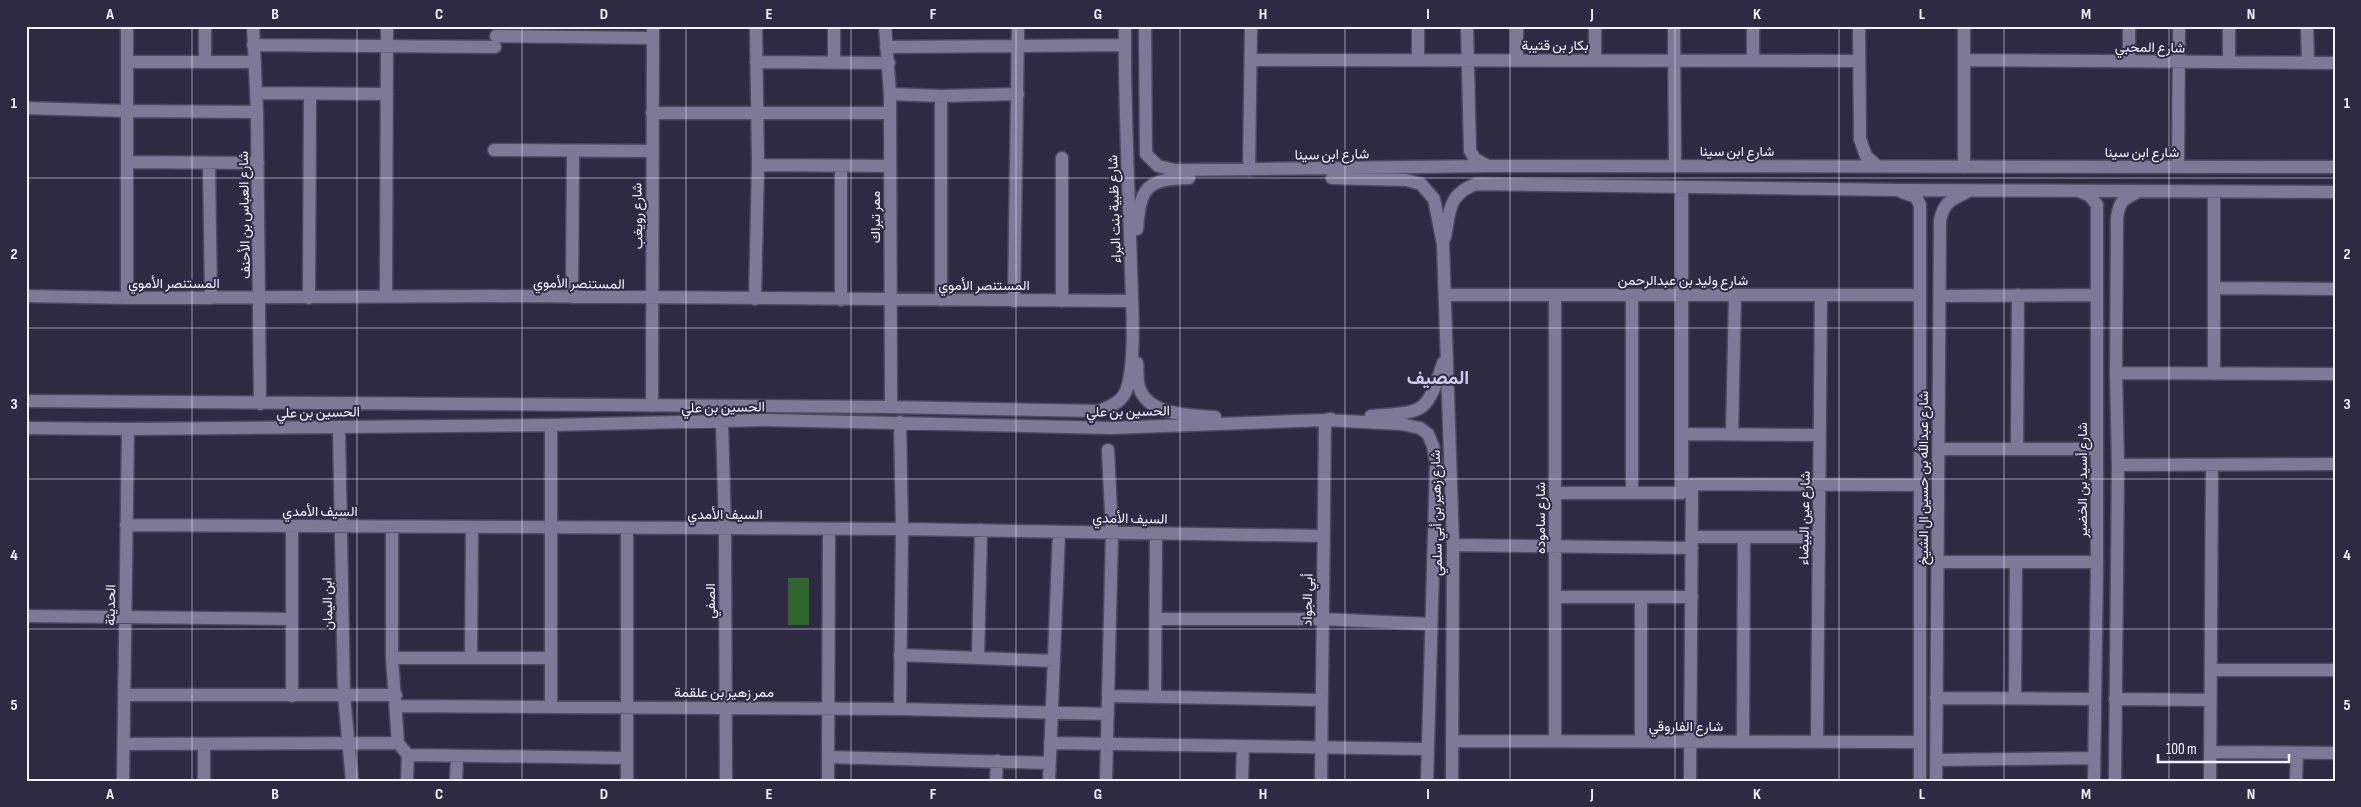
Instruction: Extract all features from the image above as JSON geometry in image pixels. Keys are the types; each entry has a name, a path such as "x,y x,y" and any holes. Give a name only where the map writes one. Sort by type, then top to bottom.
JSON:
{"street":[{"path":"127,26 127,298"},
{"path":"205,26 205,61"},
{"name":"شارع العباس بن الأحنف","path":"252,26 257,112 260,404"},
{"path":"386,297 387,26"},
{"path":"755,300 758,165 756,26"},
{"path":"834,26 834,64"},
{"name":"ممر تبراك","path":"885,26 890,94 891,407"},
{"path":"1014,300 1018,26"},
{"name":"شارع ظبية بنت البراء","path":"1125,26 1132,300 1131,374 1126,390"},
{"name":"شارع ابن سينا","path":"1145,26 1146,154 1158,166 1175,170 1488,166 2335,167"},
{"path":"1249,170 1251,26"},
{"path":"1418,26 1418,59"},
{"path":"1468,26 1470,150 1475,159 1488,166"},
{"path":"1517,26 1517,60"},
{"path":"1595,26 1595,60"},
{"path":"1674,26 1675,166"},
{"path":"1753,26 1753,60"},
{"path":"1859,26 1860,139 1866,156 1877,166"},
{"path":"1964,26 1964,166"},
{"path":"2129,26 2129,62"},
{"path":"2178,167 2179,26"},
{"path":"2229,26 2229,62"},
{"path":"2308,26 2308,63"},
{"path":"253,45 387,46 495,42 574,32 653,32"},
{"name":"شارع رويغب","path":"652,406 653,32"},
{"path":"886,47 1125,45"},
{"name":"بكار بن قتيبة","path":"1251,60 1859,60"},
{"name":"شارع المحبي","path":"1964,60 2335,63"},
{"path":"128,62 255,62"},
{"path":"756,62 888,63"},
{"path":"256,93 310,95 387,94"},
{"path":"890,94 941,96 1018,94"},
{"path":"310,95 310,298"},
{"path":"941,96 941,300"},
{"path":"26,108 257,112"},
{"path":"652,113 890,112"},
{"path":"1839,166 1854,156 1860,139"},
{"path":"494,150 652,151"},
{"path":"572,297 573,151"},
{"path":"1062,158 1062,301"},
{"path":"127,162 258,163"},
{"path":"209,163 210,298"},
{"path":"758,165 890,166"},
{"path":"840,166 840,300"},
{"path":"1634,167 1634,187"},
{"path":"1263,421 1177,414 1160,408 1148,400 1139,387 1132,300 1139,204 1146,189 1164,179 1365,177 1414,182 1421,184 1434,199 1443,244"},
{"path":"1443,244 1453,200 1462,189 1476,184 1682,188 2335,192"},
{"path":"1682,188 1682,493"},
{"name":"شارع عبدالله بن حسين ال الشيخ","path":"1898,190 1916,197 1920,205 1920,781"},
{"name":"شارع عبدالله بن حسين ال الشيخ","path":"1936,781 1940,220 1943,207 1952,199 1970,190"},
{"name":"شارع أسيد بن الخضير","path":"2076,190 2090,196 2097,205 2097,562 2094,781"},
{"path":"2115,781 2118,465 2116,373 2117,218 2118,206 2123,198 2137,192"},
{"path":"2214,192 2214,374"},
{"path":"2097,218 2101,208 2106,205 2113,207 2117,218"},
{"path":"1920,218 1925,210 1930,208 1936,210 1940,220"},
{"name":"شارع زهير بن أبي سلمي","path":"1443,244 1453,545 1452,781"},
{"path":"2214,288 2335,289"},
{"name":"شارع وليد بن عبدالرحمن","path":"1445,295 1920,295"},
{"name":"شارع ساموده","path":"1555,295 1555,740"},
{"path":"1632,295 1632,493"},
{"path":"1732,434 1735,295"},
{"name":"شارع عين البيضاء","path":"1817,742 1821,295"},
{"path":"2017,448 2018,295"},
{"path":"1940,296 2097,295"},
{"name":"المستنصر الأموي","path":"26,296 127,298 572,297 755,300 1132,300"},
{"path":"1325,420 1417,411 1431,399 1446,355"},
{"path":"2116,373 2335,374"},
{"name":"الحسين بن علي","path":"26,401 891,407 1099,411 1115,404 1126,390"},
{"name":"الحسين بن علي","path":"26,428 128,429 722,422 900,422 1110,428 1325,420 1401,424 1420,428"},
{"name":"أبي الجواد","path":"1321,781 1325,420"},
{"name":"الصفي","path":"722,422 725,530 726,781"},
{"path":"900,422 902,529 900,709"},
{"path":"551,425 551,706"},
{"name":"ابن اليمان","path":"339,427 344,695 352,781"},
{"name":"شارع زهير بن أبي سلمي","path":"1420,428 1428,434 1434,446 1436,462 1427,781"},
{"name":"الحديثة","path":"123,781 128,429"},
{"path":"1682,434 1820,435"},
{"path":"1939,449 2096,449"},
{"path":"1106,781 1112,533 1108,450"},
{"path":"2118,465 2335,464"},
{"path":"2210,781 2212,465"},
{"path":"1555,493 1682,493 1692,484 1920,486"},
{"path":"1690,781 1692,484"},
{"name":"السيف الأمدي","path":"126,525 725,530 902,529 1323,536"},
{"path":"292,526 292,696"},
{"path":"392,527 392,658 398,743 408,755 407,781"},
{"path":"471,658 472,528"},
{"path":"627,528 627,781"},
{"path":"828,781 829,529"},
{"path":"978,658 981,530"},
{"path":"1049,781 1059,532"},
{"path":"1154,696 1156,534"},
{"path":"1453,545 1555,546 1692,542 1744,537 1818,537"},
{"path":"1742,741 1744,537"},
{"path":"1938,562 2097,562"},
{"path":"2015,697 2016,562"},
{"path":"1555,597 1692,596"},
{"path":"1641,597 1641,741"},
{"path":"26,616 291,619"},
{"path":"1156,619 1322,619 1430,624"},
{"path":"900,655 1054,661"},
{"path":"392,658 550,658"},
{"path":"2211,670 2335,670"},
{"name":"ممر زهير بن علقمة","path":"125,695 344,695 396,701 551,706 900,709 1108,714"},
{"path":"1109,696 1321,700"},
{"path":"1936,698 2094,699"},
{"path":"2115,699 2210,700"},
{"name":"شارع الفاروقي","path":"1452,741 1920,742"},
{"path":"124,744 398,743"},
{"path":"1050,743 1428,749"},
{"path":"204,745 204,781"},
{"path":"1242,781 1243,746"},
{"path":"2210,752 2335,753"},
{"path":"2296,781 2297,753"},
{"path":"408,755 627,758"},
{"path":"456,756 456,781"},
{"path":"828,757 1049,763"},
{"path":"1936,760 2093,758"},
{"path":"996,781 997,761"}],"green space":[{"path":"788,578 809,578 809,625 788,625"}],"district":[{"name":"المصيف","path":"1438,377"}]}
